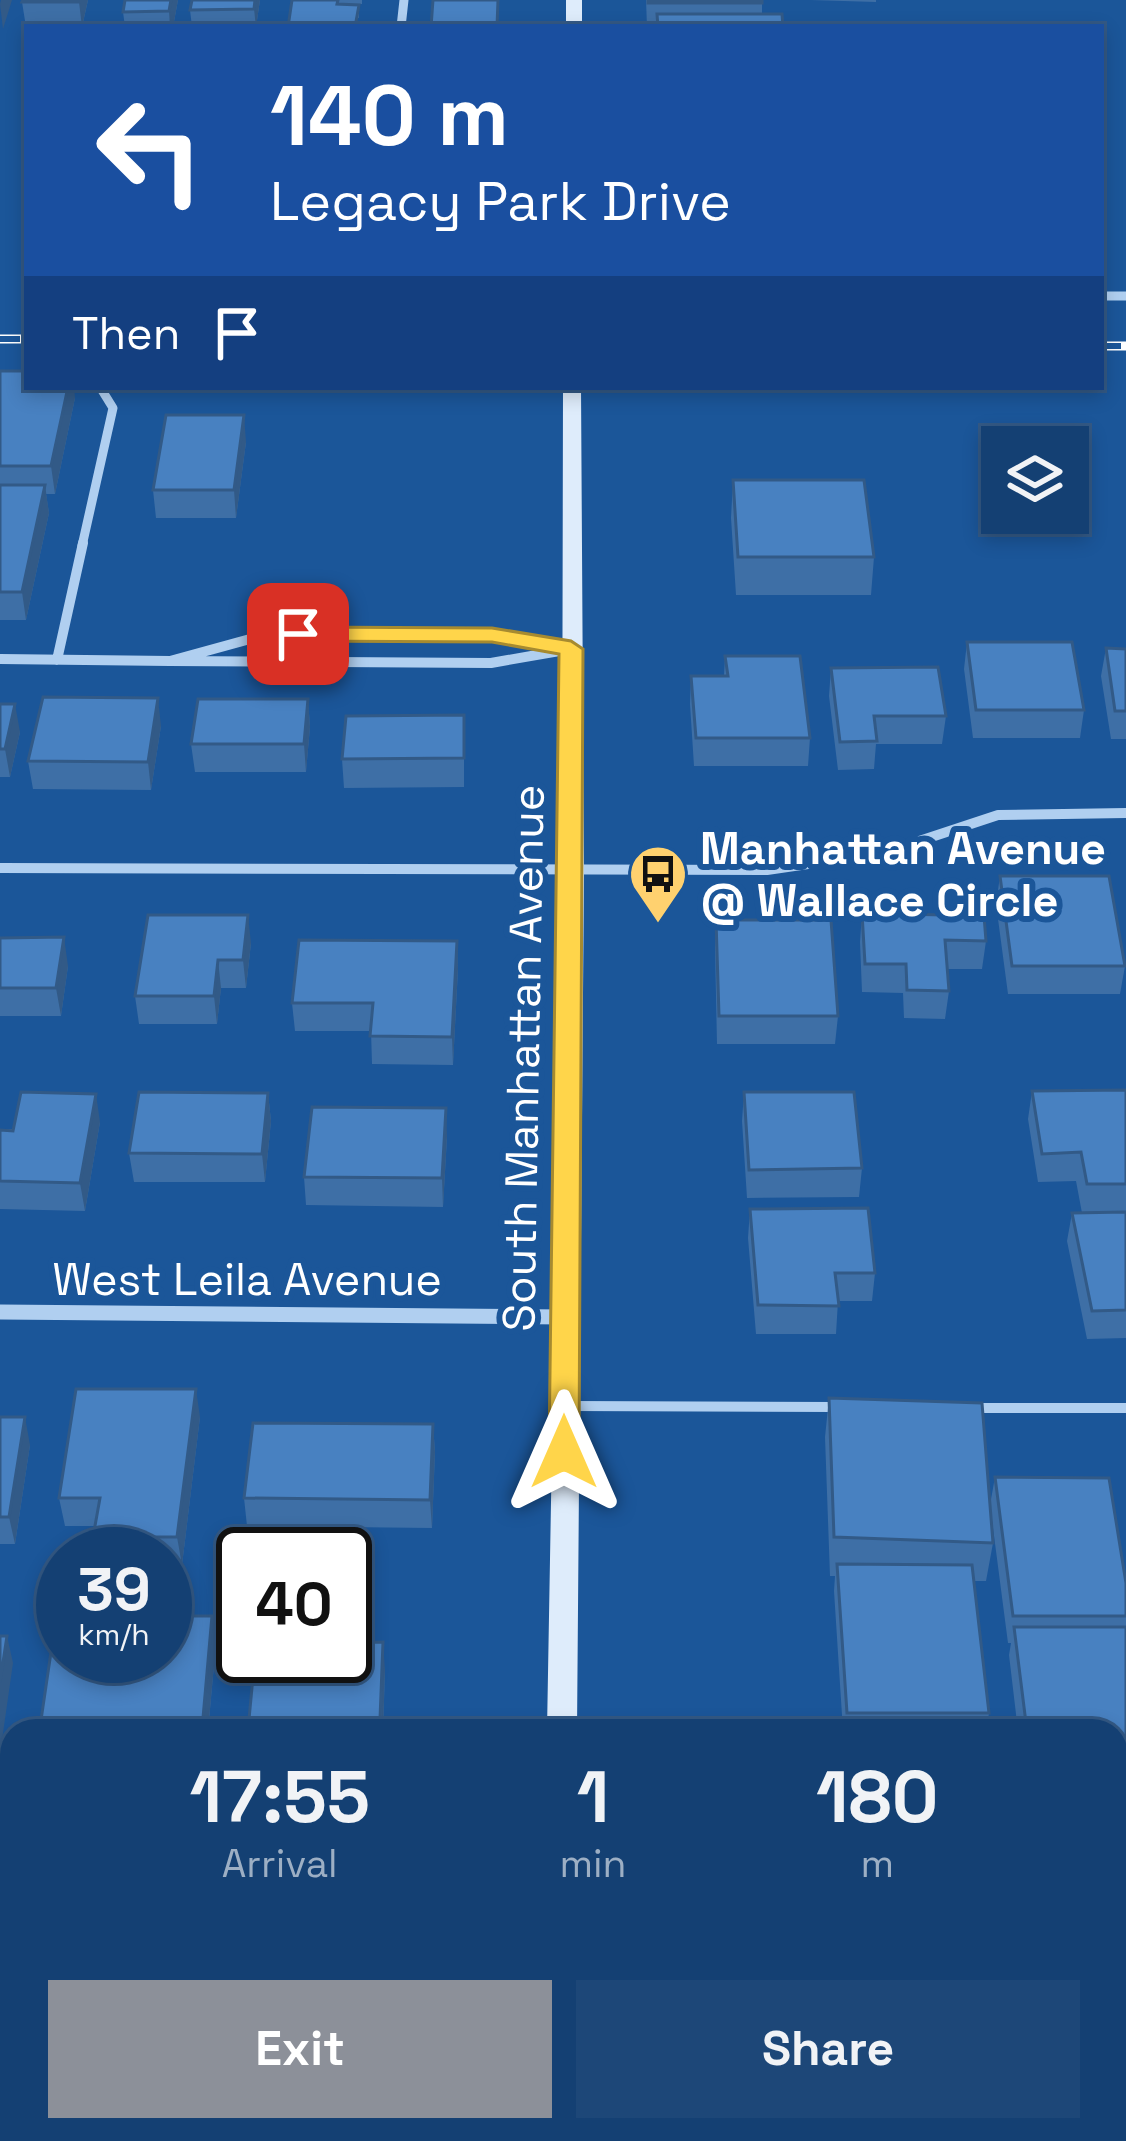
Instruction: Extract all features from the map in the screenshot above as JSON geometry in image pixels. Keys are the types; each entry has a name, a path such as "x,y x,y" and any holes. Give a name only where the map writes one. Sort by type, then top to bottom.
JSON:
{"street":[{"path":"57,660 113,408 102,390"},
{"name":"South Manhattan Avenue","path":"562,1719 573,872 572,390"},
{"path":"170,662 272,633 492,635 571,649"},
{"path":"336,663 339,634"},
{"path":"0,659 491,663 571,649"},
{"path":"0,868 766,870 883,854 998,814 1126,813"},
{"name":"West Leila Avenue","path":"0,1312 565,1317"}],"lane":[{"path":"564,1406 862,1407"},
{"path":"958,1408 1126,1408"}],"building":[{"path":"79,0 79,2 22,2"},
{"path":"125,0 171,0 169,11 123,12"},
{"path":"192,0 255,0 254,9 190,10"},
{"path":"292,0 359,5 356,24 288,24"},
{"path":"433,0 498,0 497,24 431,24"},
{"path":"762,0 762,3 648,3"},
{"path":"657,14 782,14 783,24 658,24"},
{"path":"0,371 24,371 24,390 67,390 51,466 0,466"},
{"path":"166,415 244,415 234,490 153,490"},
{"path":"733,480 864,480 874,557 738,557"},
{"path":"0,485 45,485 22,592 0,592"},
{"path":"967,642 1072,642 1084,710 976,710"},
{"path":"1106,648 1126,649 1126,711 1115,711"},
{"path":"725,656 800,656 810,738 696,738 691,676 728,676"},
{"path":"938,667 946,716 874,716 877,741 840,742 831,668"},
{"path":"43,697 158,698 148,762 28,761"},
{"path":"198,699 308,699 304,744 191,744"},
{"path":"0,704 15,704 5,749 0,749"},
{"path":"464,715 464,758 342,759 346,716"},
{"path":"1000,876 1109,876 1125,966 1012,966"},
{"path":"862,913 984,916 986,941 945,940 949,991 907,990 906,964 865,964"},
{"path":"148,915 248,915 243,960 218,960 214,996 135,996"},
{"path":"716,920 831,920 838,1016 719,1016"},
{"path":"64,937 56,988 0,988 0,938"},
{"path":"299,940 457,941 452,1037 370,1036 373,1003 292,1003"},
{"path":"1126,1090 1126,1184 1087,1184 1081,1152 1042,1154 1032,1091"},
{"path":"21,1092 96,1094 80,1183 0,1181 0,1130 13,1131"},
{"path":"139,1092 268,1093 262,1154 129,1153"},
{"path":"744,1092 854,1092 862,1168 749,1170"},
{"path":"312,1107 446,1108 442,1178 304,1177"},
{"path":"868,1208 875,1273 835,1273 839,1306 758,1305 750,1209"},
{"path":"1126,1212 1126,1310 1092,1311 1072,1213"},
{"path":"76,1389 196,1389 178,1527 95,1527 100,1498 59,1498"},
{"path":"829,1398 982,1403 993,1543 834,1537"},
{"path":"0,1417 25,1417 9,1517 0,1517"},
{"path":"253,1423 433,1424 430,1500 244,1498"},
{"path":"995,1477 1109,1478 1126,1583 1126,1616 1013,1616"},
{"path":"837,1564 972,1565 989,1713 847,1713"},
{"path":"192,1616 212,1616 203,1718 41,1719 46,1683 192,1683"},
{"path":"1014,1627 1126,1627 1126,1719 1026,1719"},
{"path":"0,1636 7,1636 0,1682"},
{"path":"372,1642 383,1642 380,1719 249,1719 252,1683 372,1683"}],"railway":[{"path":"0,339 24,339"},
{"path":"1104,346 1126,346"}],"place":[{"name":"Manhattan Avenue @ Wallace Circle","path":"658,925"}],"route":[{"path":"298,634 492,635 571,649 573,872 564,1452"}]}
